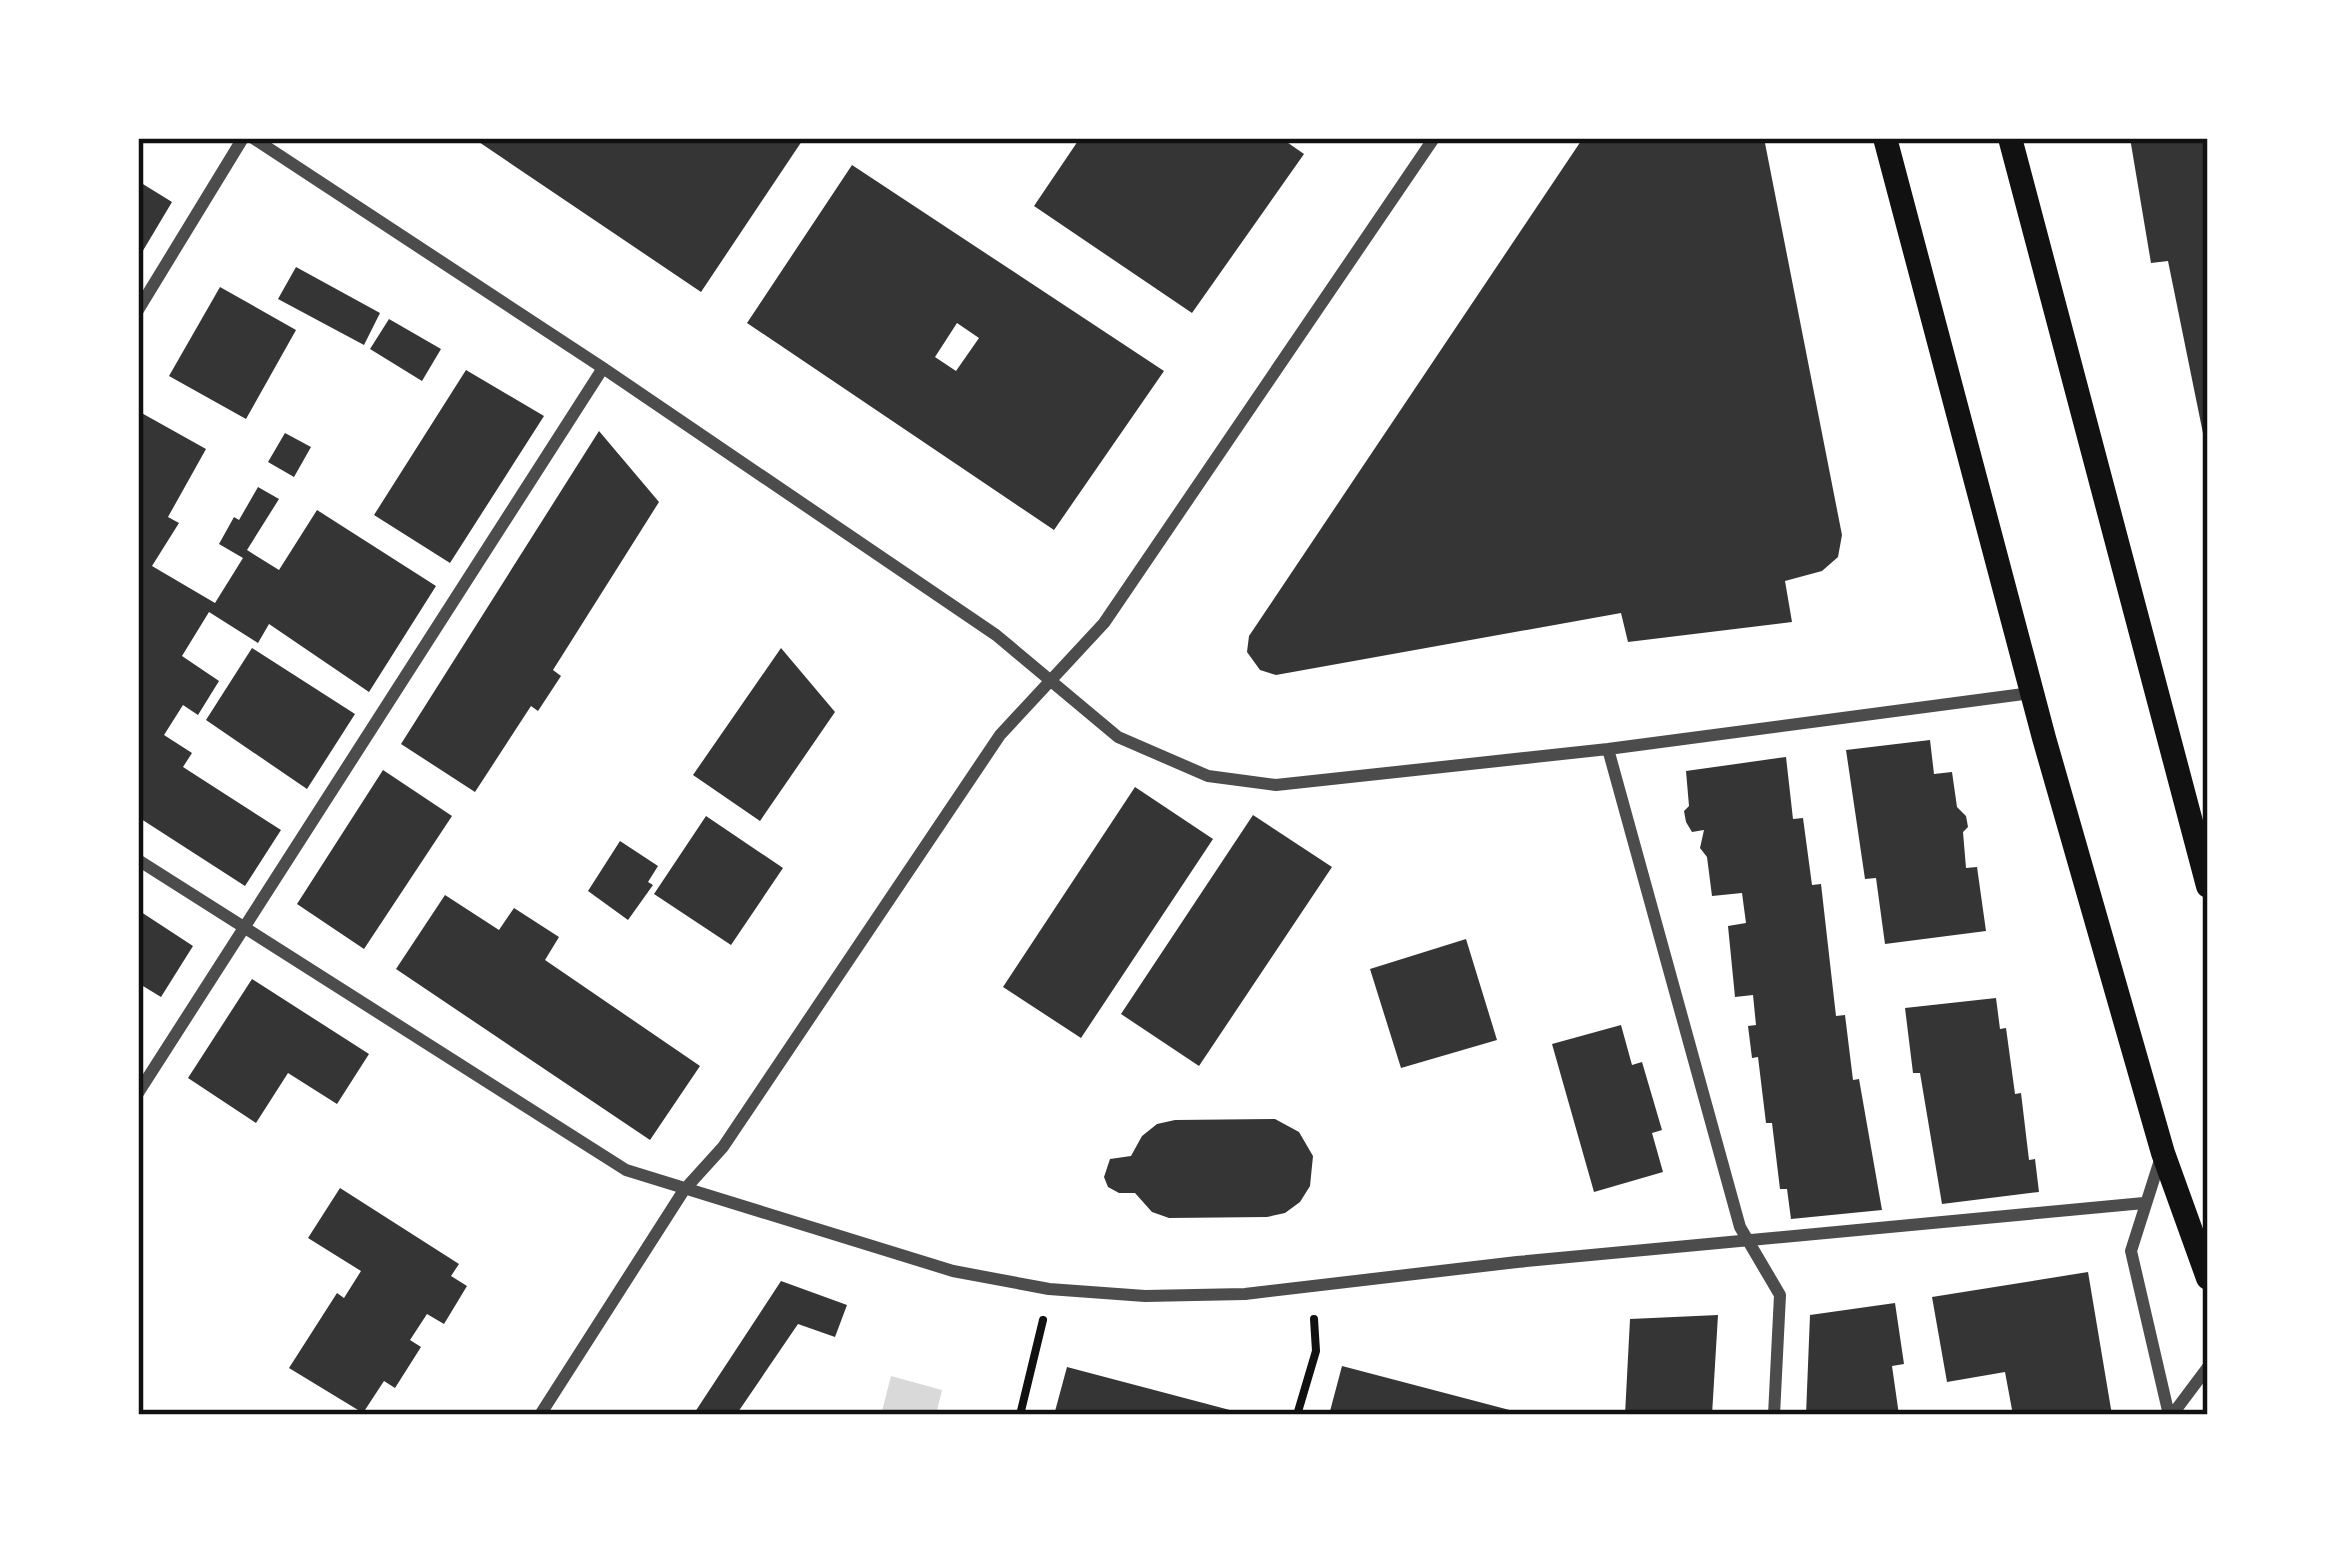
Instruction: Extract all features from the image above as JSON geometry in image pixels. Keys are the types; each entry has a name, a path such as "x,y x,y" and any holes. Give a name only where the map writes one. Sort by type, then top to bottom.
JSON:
{"main road":[{"path":"1885,138 2032,693 2162,1153 2208,1278"},
{"path":"2010,138 2208,886"}],"street":[{"path":"138,310 243,138"},
{"path":"253,138 996,635 1118,737 1208,776 1276,785 1608,749 2032,693"},
{"path":"540,1415 684,1190 723,1148 1000,735 1104,623 1434,138"},
{"path":"138,1093 603,368"},
{"path":"1608,749 1740,1227 1780,1295 1774,1415"},
{"path":"138,860 626,1170 953,1271 1049,1289 1144,1296 1312,1288 1517,1262 2144,1203"},
{"path":"2162,1153 2131,1251 2171,1415"},
{"path":"2171,1415 2208,1367"}],"path":[{"path":"1297,1415 1316,1351 1312,1288"},
{"path":"1020,1415 1049,1289"}],"shaded area":[{"path":"891,1376 942,1390 936,1415 881,1415"}],"building":[{"path":"473,138 804,138 701,292"},
{"path":"1080,138 1281,138 1304,154 1192,313 1034,206"},
{"path":"1583,138 1764,138 1842,535 1838,557 1822,571 1785,581 1792,622 1628,642 1621,613 1276,675 1260,670 1247,652 1249,636"},
{"path":"2130,138 2208,138 2208,458 2168,261 2151,263"},
{"path":"852,165 1164,371 1054,530 747,323","holes":["957,323 979,338 956,371 935,357"]},
{"path":"138,181 172,202 138,259"},
{"path":"296,267 380,313 364,345 278,299"},
{"path":"220,287 296,330 246,419 169,376"},
{"path":"389,319 441,349 422,381 370,349"},
{"path":"466,370 544,416 450,563 374,515"},
{"path":"138,411 206,449 168,517 179,523 152,566 215,603 243,558 219,544 258,487 279,499 247,550 279,570 317,510 436,586 369,692 269,624 258,643 209,612 182,656 219,681 198,715 183,705 164,735 192,753 183,767 281,830 245,886 138,817"},
{"path":"599,431 659,502 553,670 561,676 538,711 531,706 475,792 401,744"},
{"path":"285,433 311,447 294,477 268,462"},
{"path":"252,648 355,714 307,789 206,720"},
{"path":"781,648 835,712 760,821 693,775"},
{"path":"1930,740 1934,774 1952,772 1957,807 1966,816 1966,868 1977,867 1986,931 1885,944 1876,878 1865,879 1846,750"},
{"path":"1786,757 1793,819 1803,818 1812,885 1821,884 1836,1016 1845,1015 1853,1080 1859,1079 1882,1210 1791,1219 1787,1189 1780,1189 1772,1123 1766,1123 1758,1057 1752,1058 1748,1026 1756,1025 1753,995 1735,997 1728,926 1746,923 1742,893 1712,896 1707,857 1700,848 1704,830 1692,832 1686,822 1686,771"},
{"path":"383,770 452,816 364,949 297,904"},
{"path":"1135,787 1213,839 1081,1038 1003,987"},
{"path":"1253,815 1332,867 1199,1066 1121,1014"},
{"path":"706,816 783,868 731,945 654,894"},
{"path":"620,841 658,866 648,882 653,885 628,920 588,891"},
{"path":"445,895 499,930 514,908 559,937 545,960 700,1066 650,1140 396,969"},
{"path":"138,910 193,946 161,997 138,983"},
{"path":"1466,939 1497,1040 1401,1068 1370,969"},
{"path":"252,979 369,1054 337,1104 288,1073 256,1123 188,1078"},
{"path":"1996,998 2000,1029 2006,1028 2015,1094 2021,1093 2029,1160 2035,1159 2039,1192 1942,1204 1920,1073 1913,1073 1905,1008"},
{"path":"1621,1025 1632,1065 1642,1062 1662,1130 1652,1133 1663,1172 1594,1192 1552,1044"},
{"path":"1275,1119 1299,1132 1313,1156 1310,1186 1285,1213 1169,1218 1152,1212 1135,1193 1108,1187 1104,1177 1110,1159 1131,1156 1142,1136 1157,1124"},
{"path":"340,1188 459,1264 451,1276 467,1286 444,1324 427,1314 410,1340 421,1347 395,1388 384,1381 363,1413 289,1368 337,1293 344,1298 361,1271 308,1238"},
{"path":"2088,1272 2112,1415 2048,1415 2047,1410 2013,1415 2005,1372 1947,1382 1932,1297"},
{"path":"781,1281 847,1305 835,1337 798,1324 736,1415 693,1415"},
{"path":"1895,1303 1904,1364 1892,1366 1899,1415 1806,1415 1810,1315"},
{"path":"1718,1315 1712,1415 1625,1415 1630,1319"},
{"path":"1342,1366 1521,1413 1521,1415 1329,1415"},
{"path":"1067,1367 1245,1414 1245,1415 1054,1415"}]}
